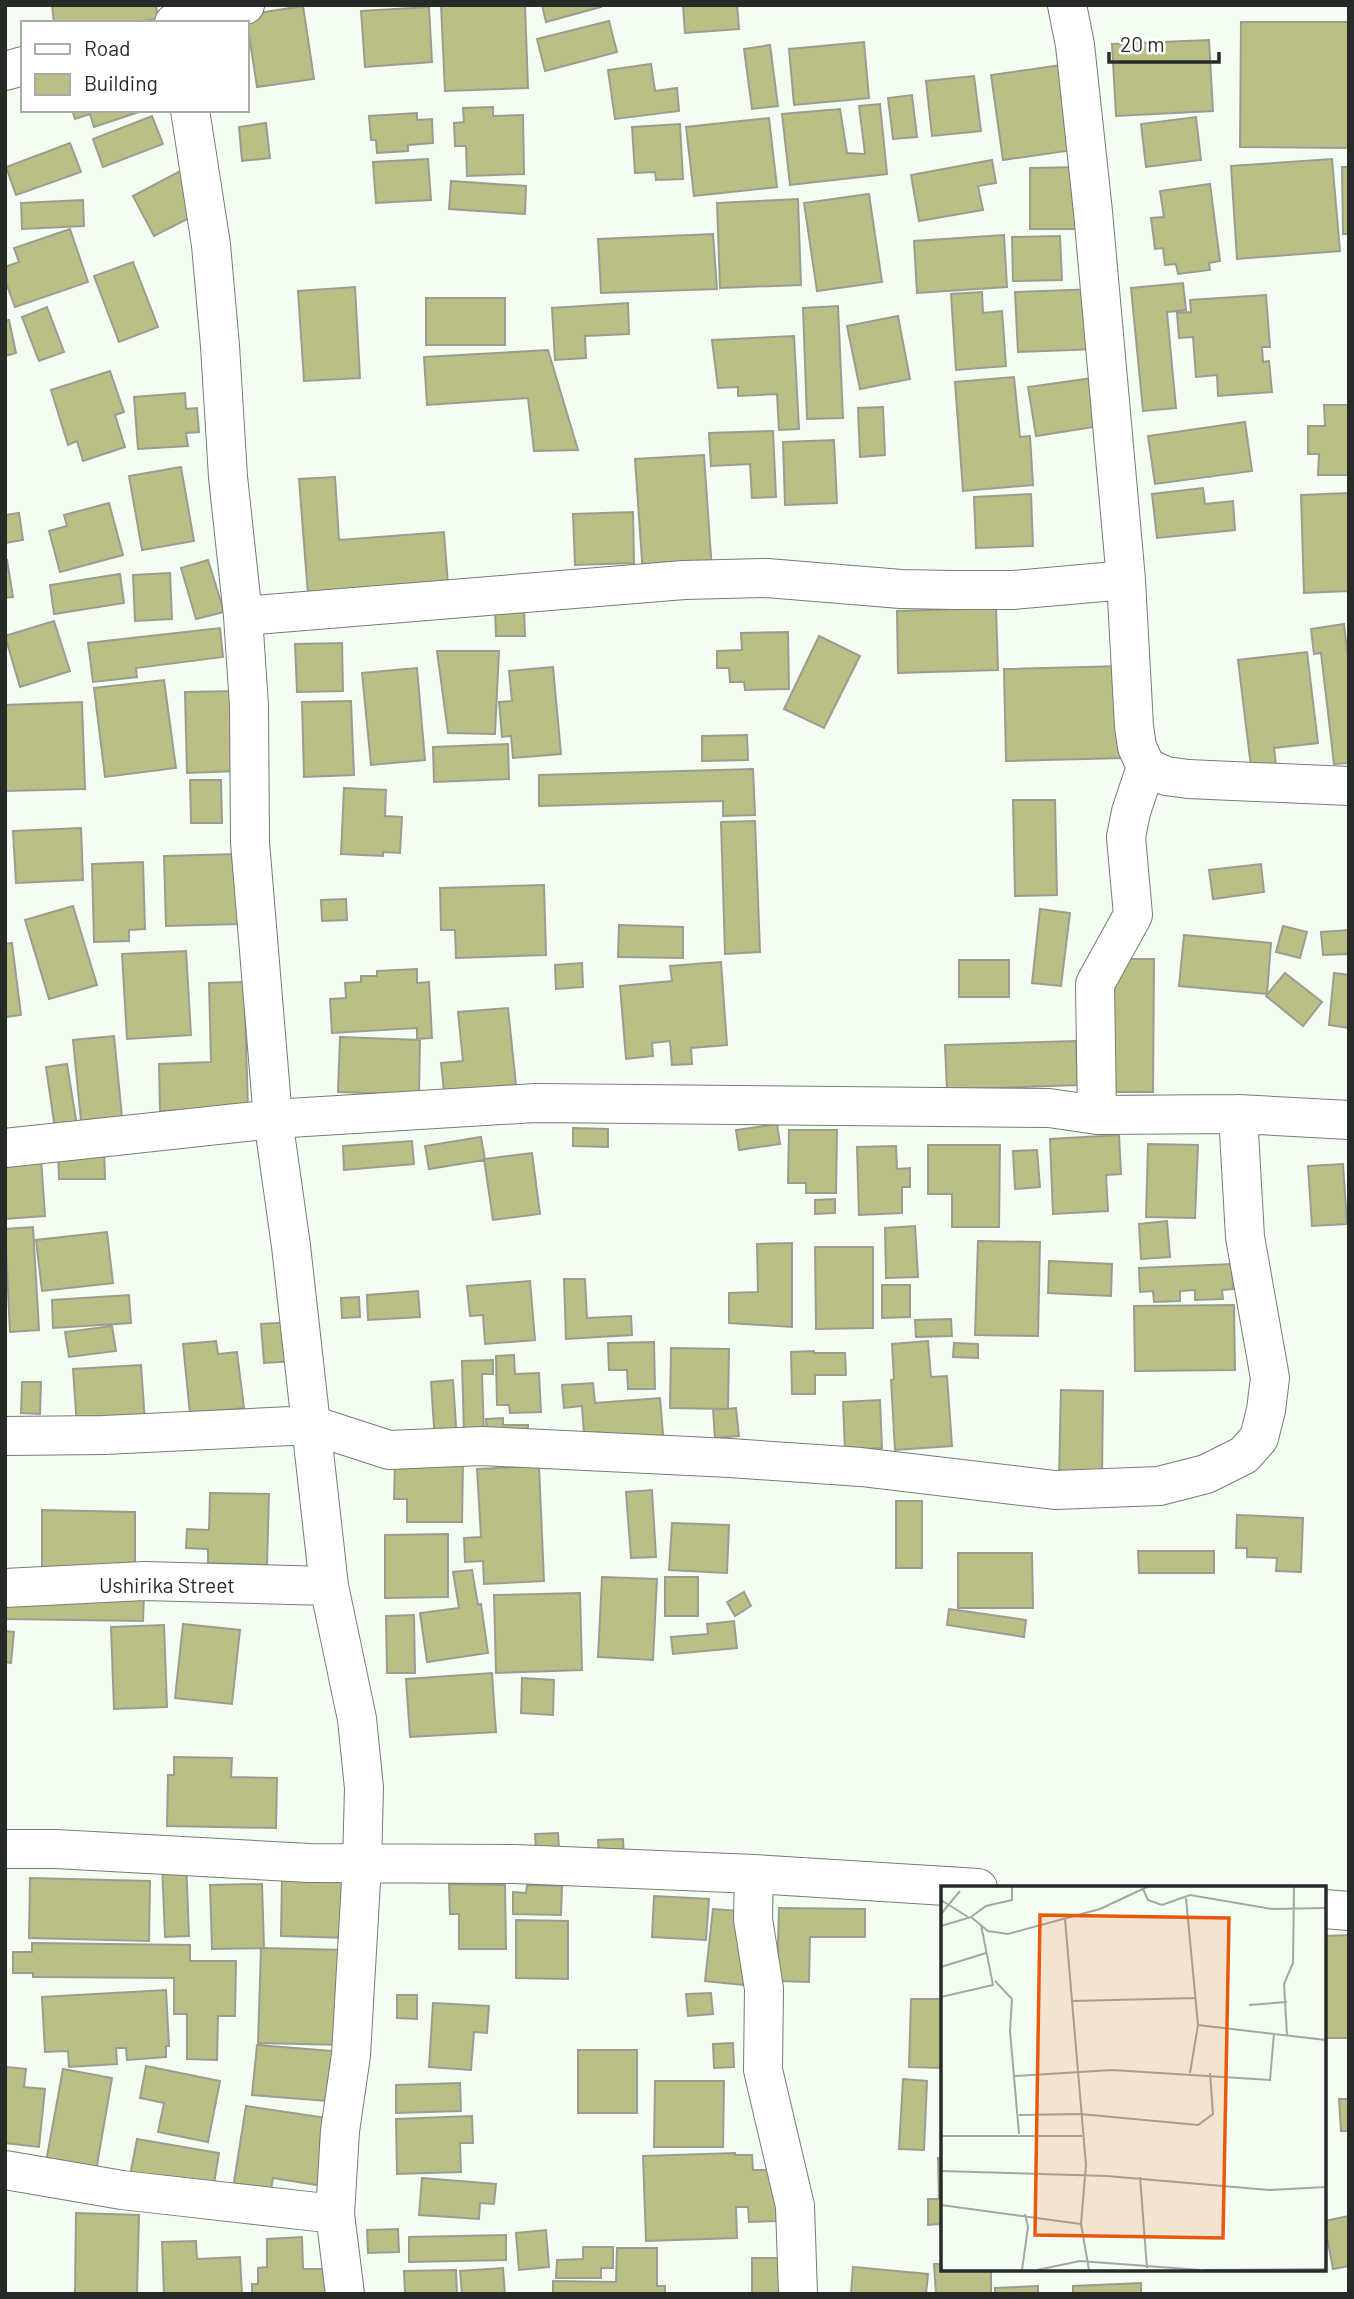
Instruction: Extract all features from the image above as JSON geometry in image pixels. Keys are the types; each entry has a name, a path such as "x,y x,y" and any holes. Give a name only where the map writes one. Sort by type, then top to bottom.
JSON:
{"street":[{"path":"183,21 245,5"},
{"path":"1067,5 1075,45 1093,212 1126,580 1134,726 1137,747 1146,768 1131,812 1126,837 1133,915 1095,985 1097,1115"},
{"path":"190,112 211,245 228,477 243,616 249,706 250,842 273,1119 291,1246 329,1586 357,1718 364,1788 351,2055 340,2132 335,2214 345,2294"},
{"path":"243,616 684,580 767,578 901,589 1013,590 1126,580"},
{"path":"1146,768 1166,776 1188,779 1349,786"},
{"path":"5,1148 273,1119 536,1103 1049,1108 1097,1115 1238,1114 1349,1120"},
{"path":"5,1436 104,1435 312,1426 390,1450 482,1446 730,1458 862,1467 1055,1490 1158,1486 1206,1474 1244,1454 1259,1438 1270,1378 1245,1237 1238,1114"},
{"name":"Ushirika Street","path":"5,1588 144,1581 329,1586"},
{"path":"5,1849 56,1849 228,1860 362,1864 515,1864 754,1874 946,1886"},
{"path":"754,1874 753,1919 764,1989 763,2070 795,2206 798,2294"},
{"path":"1326,1909 1349,1911"},
{"path":"5,2170 122,2190 335,2214"}],"building":[{"path":"52,5 156,5 158,19 142,21 54,21"},
{"path":"441,5 525,5 528,88 445,91"},
{"path":"542,5 601,5 601,7 546,22"},
{"path":"683,5 737,5 739,29 685,33"},
{"path":"303,6 314,79 257,87 246,15"},
{"path":"429,7 432,62 365,67 361,11"},
{"path":"609,21 617,52 545,71 537,39"},
{"path":"1241,22 1349,22 1349,148 1240,147"},
{"path":"1209,40 1213,111 1116,116 1112,44"},
{"path":"864,42 869,98 794,105 789,49"},
{"path":"770,45 778,106 752,109 744,49"},
{"path":"651,64 655,91 677,88 679,111 615,119 608,70"},
{"path":"1062,65 1073,150 1003,160 991,75"},
{"path":"974,76 981,131 932,136 926,81"},
{"path":"912,95 917,137 893,139 888,98"},
{"path":"880,104 887,174 790,185 782,114 840,109 847,153 865,154 859,106"},
{"path":"493,107 493,116 523,115 524,174 467,176 466,146 455,146 454,123 464,122 463,108"},
{"path":"73,112 139,112 94,127 90,114 75,119"},
{"path":"417,113 417,120 432,119 433,143 408,145 408,151 377,153 376,140 371,140 369,116"},
{"path":"152,116 163,144 103,167 93,139"},
{"path":"1196,117 1201,160 1146,167 1141,124"},
{"path":"769,118 777,187 694,196 686,127"},
{"path":"266,123 270,158 242,161 239,127"},
{"path":"680,124 683,179 656,180 655,172 635,173 632,127"},
{"path":"70,143 81,172 16,195 6,167"},
{"path":"428,159 431,200 376,203 373,162"},
{"path":"1332,159 1340,251 1237,259 1231,166"},
{"path":"992,160 996,183 978,186 983,210 919,221 911,175"},
{"path":"1081,167 1081,229 1030,229 1030,168"},
{"path":"1342,167 1349,167 1349,234 1343,234"},
{"path":"182,170 203,211 154,236 133,196"},
{"path":"451,181 526,186 525,214 449,209"},
{"path":"1210,184 1220,261 1209,263 1210,270 1178,274 1176,264 1165,265 1163,248 1155,249 1151,218 1164,217 1160,191"},
{"path":"869,194 882,282 817,291 804,203"},
{"path":"798,199 801,285 720,288 717,203"},
{"path":"83,200 84,226 22,229 21,203"},
{"path":"70,229 88,282 15,307 5,280 5,267 19,262 14,248"},
{"path":"713,234 717,289 601,293 598,239"},
{"path":"1004,235 1007,287 917,293 914,241"},
{"path":"1060,236 1062,280 1013,281 1012,237"},
{"path":"133,262 158,327 119,342 94,276"},
{"path":"1183,283 1186,310 1167,312 1176,408 1143,411 1131,288"},
{"path":"355,287 360,378 304,381 298,291"},
{"path":"1096,289 1098,349 1018,352 1015,292"},
{"path":"982,292 983,313 1002,311 1006,366 956,370 951,294"},
{"path":"1266,295 1270,347 1262,347 1263,362 1269,361 1272,392 1218,396 1217,375 1196,377 1193,337 1179,338 1177,313 1191,312 1190,300"},
{"path":"426,298 505,298 505,345 426,345"},
{"path":"628,303 629,334 585,336 586,358 555,360 552,308"},
{"path":"838,306 843,418 807,419 803,308"},
{"path":"47,307 64,352 39,361 22,317"},
{"path":"898,316 910,379 860,389 847,326"},
{"path":"9,320 16,353 5,356 5,321"},
{"path":"794,336 799,429 779,430 777,394 738,396 738,387 718,388 712,340"},
{"path":"548,350 578,450 534,451 528,398 427,405 424,357"},
{"path":"110,371 124,412 115,415 125,447 83,461 77,441 68,445 51,390"},
{"path":"1014,377 1020,437 1030,436 1033,485 963,491 955,382"},
{"path":"1093,378 1100,426 1036,436 1028,387"},
{"path":"185,393 186,409 197,408 199,432 186,433 188,446 138,449 134,397"},
{"path":"1324,405 1349,405 1349,475 1318,475 1319,454 1308,454 1308,426 1325,426"},
{"path":"883,407 885,455 860,457 858,408"},
{"path":"1245,422 1252,471 1155,484 1148,436"},
{"path":"773,431 776,497 752,498 750,464 711,466 709,433"},
{"path":"834,440 837,503 785,505 783,442"},
{"path":"704,455 712,571 643,576 635,459"},
{"path":"181,467 194,541 142,550 129,476"},
{"path":"335,477 339,540 444,532 448,585 308,595 299,479"},
{"path":"1203,488 1205,504 1233,501 1235,530 1157,538 1152,494"},
{"path":"1349,493 1349,591 1304,593 1301,495"},
{"path":"1031,494 1033,546 976,548 974,497"},
{"path":"109,503 123,555 60,572 49,531 67,526 64,515"},
{"path":"633,512 634,563 575,565 573,514"},
{"path":"19,513 23,540 5,543 5,515"},
{"path":"5,560 13,597 5,598"},
{"path":"208,560 224,612 196,619 181,568"},
{"path":"170,573 172,619 135,621 133,575"},
{"path":"120,574 124,603 54,614 50,585"},
{"path":"524,608 525,636 496,636 495,609"},
{"path":"996,608 998,670 898,673 897,611"},
{"path":"54,621 70,671 20,687 5,636"},
{"path":"1344,624 1349,667 1349,763 1334,764 1321,653 1314,654 1311,629"},
{"path":"220,628 223,657 136,668 137,677 93,682 88,643"},
{"path":"788,632 789,689 745,690 744,682 730,682 729,668 717,668 717,651 742,650 741,633"},
{"path":"819,636 860,656 824,728 784,709"},
{"path":"342,643 343,691 297,692 295,644"},
{"path":"437,651 499,651 495,734 448,733"},
{"path":"1307,652 1318,743 1274,748 1276,765 1251,767 1238,660"},
{"path":"1122,666 1124,758 1006,761 1004,669"},
{"path":"553,667 561,754 513,758 511,736 502,737 499,702 512,701 509,671"},
{"path":"417,668 425,760 371,765 362,673"},
{"path":"164,680 176,768 105,777 94,688"},
{"path":"236,691 238,771 187,773 185,692"},
{"path":"351,701 354,775 304,777 302,702"},
{"path":"82,702 85,789 5,791 5,705"},
{"path":"747,735 748,760 702,761 702,736"},
{"path":"508,744 509,779 434,782 433,747"},
{"path":"753,769 755,815 723,816 723,801 539,806 539,775"},
{"path":"190,780 221,780 222,823 191,823"},
{"path":"344,788 386,790 385,816 402,817 400,853 383,852 383,856 341,854"},
{"path":"1013,800 1055,800 1057,895 1015,896"},
{"path":"755,821 760,952 725,954 721,822"},
{"path":"81,828 83,880 16,883 13,831"},
{"path":"238,854 240,924 166,926 164,856"},
{"path":"143,862 145,929 129,930 129,941 94,942 92,864"},
{"path":"1261,864 1264,892 1213,899 1209,870"},
{"path":"544,885 546,955 456,958 455,930 441,930 440,888"},
{"path":"346,899 347,920 322,921 321,900"},
{"path":"73,906 97,985 49,999 25,920"},
{"path":"1040,909 1070,913 1061,986 1032,983"},
{"path":"619,925 683,927 683,958 618,957"},
{"path":"1283,926 1307,932 1300,958 1276,952"},
{"path":"1349,930 1349,954 1323,955 1321,932"},
{"path":"1184,935 1271,943 1267,994 1179,986"},
{"path":"12,943 21,1015 5,1017 5,944"},
{"path":"186,951 191,1035 127,1039 122,954"},
{"path":"1113,959 1154,959 1153,1092 1112,1092"},
{"path":"959,960 1009,960 1009,997 959,997"},
{"path":"721,962 727,1045 691,1048 692,1064 672,1065 670,1041 652,1043 653,1056 626,1059 620,986 672,981 670,966"},
{"path":"582,963 583,987 556,989 555,965"},
{"path":"417,969 417,983 429,982 432,1038 417,1039 417,1028 332,1033 330,999 346,998 345,983 361,982 361,976 377,976 377,971"},
{"path":"1285,973 1322,1002 1303,1026 1266,996"},
{"path":"1334,973 1349,975 1349,1028 1329,1025"},
{"path":"244,982 248,1108 160,1111 159,1064 211,1062 209,983"},
{"path":"508,1008 516,1085 444,1091 441,1063 463,1061 458,1012"},
{"path":"114,1036 123,1127 82,1131 73,1040"},
{"path":"340,1037 420,1040 419,1095 338,1092"},
{"path":"1076,1041 1078,1085 947,1090 945,1045"},
{"path":"67,1064 77,1126 55,1129 46,1067"},
{"path":"777,1124 780,1144 739,1150 736,1130"},
{"path":"573,1128 608,1129 608,1147 573,1146"},
{"path":"789,1130 837,1130 836,1193 806,1193 806,1183 788,1183"},
{"path":"1119,1135 1121,1174 1106,1175 1108,1211 1053,1214 1050,1139"},
{"path":"481,1137 485,1160 429,1169 425,1146"},
{"path":"412,1141 414,1164 344,1170 343,1146"},
{"path":"1148,1144 1198,1145 1195,1218 1146,1217"},
{"path":"928,1145 1000,1145 999,1227 952,1227 952,1194 928,1194"},
{"path":"104,1146 105,1179 59,1179 58,1147"},
{"path":"896,1146 897,1169 910,1168 910,1187 902,1187 902,1213 859,1215 857,1147"},
{"path":"1037,1150 1040,1187 1015,1189 1013,1151"},
{"path":"532,1153 540,1214 493,1220 484,1159"},
{"path":"41,1158 45,1216 5,1219 5,1162"},
{"path":"1343,1164 1347,1224 1312,1226 1308,1166"},
{"path":"835,1199 835,1213 815,1214 815,1200"},
{"path":"1167,1221 1170,1257 1141,1259 1139,1224"},
{"path":"915,1226 918,1277 886,1278 885,1228"},
{"path":"33,1227 39,1330 10,1332 5,1229"},
{"path":"107,1232 113,1283 42,1291 36,1240"},
{"path":"978,1241 1040,1242 1038,1336 975,1335"},
{"path":"792,1243 792,1327 729,1323 729,1293 758,1292 757,1244"},
{"path":"815,1247 873,1247 873,1328 816,1329"},
{"path":"1049,1261 1112,1264 1111,1296 1048,1293"},
{"path":"1232,1264 1233,1289 1222,1290 1223,1299 1195,1300 1195,1290 1180,1291 1180,1301 1154,1302 1153,1291 1140,1292 1139,1268"},
{"path":"564,1279 585,1279 587,1318 631,1316 632,1335 566,1339"},
{"path":"530,1281 535,1340 485,1344 483,1315 470,1316 467,1286"},
{"path":"882,1285 910,1285 910,1317 882,1318"},
{"path":"418,1291 420,1317 368,1320 367,1295"},
{"path":"129,1295 131,1323 53,1328 52,1300"},
{"path":"359,1297 360,1317 342,1318 341,1298"},
{"path":"1234,1305 1235,1370 1135,1371 1134,1306"},
{"path":"951,1319 952,1336 916,1337 915,1320"},
{"path":"294,1322 296,1361 264,1363 261,1324"},
{"path":"112,1326 116,1351 69,1357 65,1332"},
{"path":"216,1341 218,1354 237,1352 244,1408 190,1414 183,1344"},
{"path":"928,1341 931,1377 947,1376 952,1446 895,1450 892,1344"},
{"path":"654,1342 655,1389 628,1389 627,1370 609,1370 608,1343"},
{"path":"954,1343 978,1344 978,1358 953,1357"},
{"path":"671,1348 729,1349 728,1409 670,1408"},
{"path":"791,1352 845,1353 846,1375 815,1375 815,1394 792,1394"},
{"path":"514,1355 515,1374 539,1373 541,1412 510,1413 509,1405 497,1405 496,1356"},
{"path":"493,1360 493,1374 482,1374 484,1435 464,1436 462,1361"},
{"path":"141,1365 145,1422 77,1427 73,1369"},
{"path":"453,1380 457,1441 435,1442 431,1382"},
{"path":"22,1382 41,1382 40,1414 21,1413"},
{"path":"593,1383 595,1403 660,1398 664,1446 602,1451 600,1432 584,1434 582,1406 564,1408 562,1385"},
{"path":"1061,1390 1103,1391 1102,1478 1059,1477"},
{"path":"880,1400 882,1448 845,1450 843,1402"},
{"path":"736,1408 739,1436 715,1438 713,1410"},
{"path":"503,1418 503,1425 528,1425 528,1441 487,1435 486,1419"},
{"path":"395,1461 463,1463 462,1522 407,1522 407,1499 394,1499"},
{"path":"539,1466 544,1581 484,1584 483,1561 465,1562 464,1538 481,1537 477,1469"},
{"path":"652,1490 656,1557 631,1558 626,1492"},
{"path":"210,1493 269,1494 267,1565 208,1563 208,1549 186,1548 187,1529 209,1530"},
{"path":"896,1501 922,1501 922,1568 896,1568"},
{"path":"42,1510 135,1512 135,1569 42,1568"},
{"path":"1237,1515 1303,1518 1301,1572 1276,1571 1277,1558 1247,1557 1247,1548 1236,1548"},
{"path":"672,1523 729,1525 727,1573 669,1570"},
{"path":"448,1534 448,1597 385,1598 385,1535"},
{"path":"1138,1551 1214,1551 1214,1573 1139,1573"},
{"path":"958,1553 1032,1553 1033,1608 958,1608"},
{"path":"472,1570 478,1605 481,1604 488,1653 427,1662 420,1613 459,1608 453,1572"},
{"path":"602,1577 657,1579 653,1660 598,1657"},
{"path":"665,1577 698,1577 698,1616 665,1616"},
{"path":"744,1592 751,1606 735,1616 727,1602"},
{"path":"5,1593 144,1594 143,1621 5,1619"},
{"path":"580,1593 582,1670 496,1673 494,1595"},
{"path":"949,1609 1026,1620 1024,1637 947,1625"},
{"path":"414,1615 415,1673 387,1673 386,1616"},
{"path":"734,1621 737,1648 673,1654 671,1637 708,1634 707,1624"},
{"path":"183,1624 240,1630 232,1704 175,1698"},
{"path":"164,1625 167,1707 114,1709 111,1627"},
{"path":"5,1631 14,1632 11,1663 5,1662"},
{"path":"492,1673 496,1732 410,1737 406,1679"},
{"path":"522,1678 554,1680 553,1715 521,1713"},
{"path":"174,1757 232,1758 231,1777 277,1778 276,1828 167,1826 168,1775 174,1775"},
{"path":"558,1833 559,1848 536,1849 535,1834"},
{"path":"623,1839 624,1858 599,1858 598,1840"},
{"path":"186,1861 189,1936 165,1937 162,1862"},
{"path":"30,1878 150,1881 149,1941 29,1938"},
{"path":"282,1878 349,1880 348,1938 281,1936"},
{"path":"262,1884 264,1948 212,1949 210,1885"},
{"path":"449,1884 505,1885 506,1949 459,1949 459,1914 450,1914"},
{"path":"527,1885 562,1886 561,1915 513,1914 513,1892 526,1893"},
{"path":"654,1896 709,1899 706,1940 652,1937"},
{"path":"779,1908 865,1909 865,1937 810,1937 809,1982 777,1981"},
{"path":"713,1909 751,1912 743,1985 705,1981"},
{"path":"516,1920 568,1921 568,1979 516,1978"},
{"path":"1349,1935 1349,2038 1326,2038 1326,1936"},
{"path":"32,1943 190,1945 190,1961 236,1961 235,2016 218,2016 217,2060 187,2059 187,2014 174,2014 174,1978 33,1977 33,1973 13,1973 13,1952 32,1952"},
{"path":"261,1948 348,1950 345,2045 258,2043"},
{"path":"166,1990 169,2046 166,2046 166,2057 127,2060 126,2048 116,2048 117,2064 69,2067 68,2051 45,2052 42,1997"},
{"path":"711,1993 713,2014 688,2016 686,1994"},
{"path":"397,1995 417,1995 417,2019 397,2018"},
{"path":"911,1999 941,1999 941,2068 909,2067"},
{"path":"433,2003 489,2006 487,2033 474,2032 471,2070 429,2067"},
{"path":"733,2043 734,2067 714,2068 713,2044"},
{"path":"257,2045 344,2052 340,2102 252,2095"},
{"path":"578,2050 637,2050 637,2113 578,2113"},
{"path":"146,2066 220,2081 208,2142 158,2132 164,2103 140,2098"},
{"path":"5,2067 26,2069 24,2087 45,2089 39,2147 5,2143"},
{"path":"63,2069 112,2078 96,2171 46,2162"},
{"path":"903,2079 927,2081 924,2150 899,2149"},
{"path":"655,2081 724,2081 723,2147 654,2147"},
{"path":"460,2083 461,2111 396,2113 396,2085"},
{"path":"1339,2099 1349,2099 1349,2131 1341,2131"},
{"path":"246,2106 334,2119 323,2186 273,2178 269,2201 232,2195"},
{"path":"472,2116 473,2143 460,2143 461,2172 397,2174 396,2119"},
{"path":"137,2139 219,2153 213,2190 130,2176"},
{"path":"735,2153 752,2155 753,2170 778,2170 779,2221 749,2222 748,2207 736,2207 737,2238 646,2241 643,2156"},
{"path":"938,2158 941,2158 941,2235 940,2224 928,2225 928,2199 939,2199"},
{"path":"422,2178 496,2184 494,2204 480,2203 479,2219 419,2215"},
{"path":"76,2213 139,2215 137,2294 75,2294"},
{"path":"1349,2216 1349,2266 1333,2269 1326,2221"},
{"path":"398,2229 399,2252 368,2253 367,2230"},
{"path":"546,2230 549,2267 519,2270 516,2233"},
{"path":"506,2235 506,2260 409,2262 409,2237"},
{"path":"302,2237 303,2269 327,2269 328,2294 252,2294 252,2284 258,2284 258,2268 267,2267 267,2239"},
{"path":"196,2241 197,2259 240,2257 242,2294 164,2294 162,2242"},
{"path":"583,2247 613,2247 613,2268 601,2268 601,2278 556,2278 557,2260 583,2259"},
{"path":"617,2248 657,2248 657,2286 665,2286 665,2294 553,2294 553,2281 616,2282"},
{"path":"752,2258 782,2258 781,2294 752,2294"},
{"path":"934,2264 941,2264 941,2271 991,2271 991,2294 936,2294"},
{"path":"853,2267 928,2274 926,2294 851,2294"},
{"path":"503,2268 505,2294 462,2294 460,2271"},
{"path":"456,2270 457,2294 405,2294 404,2271"},
{"path":"1141,2283 1141,2294 1073,2294 1073,2286"},
{"path":"1038,2286 1038,2294 995,2294 995,2288"}]}
